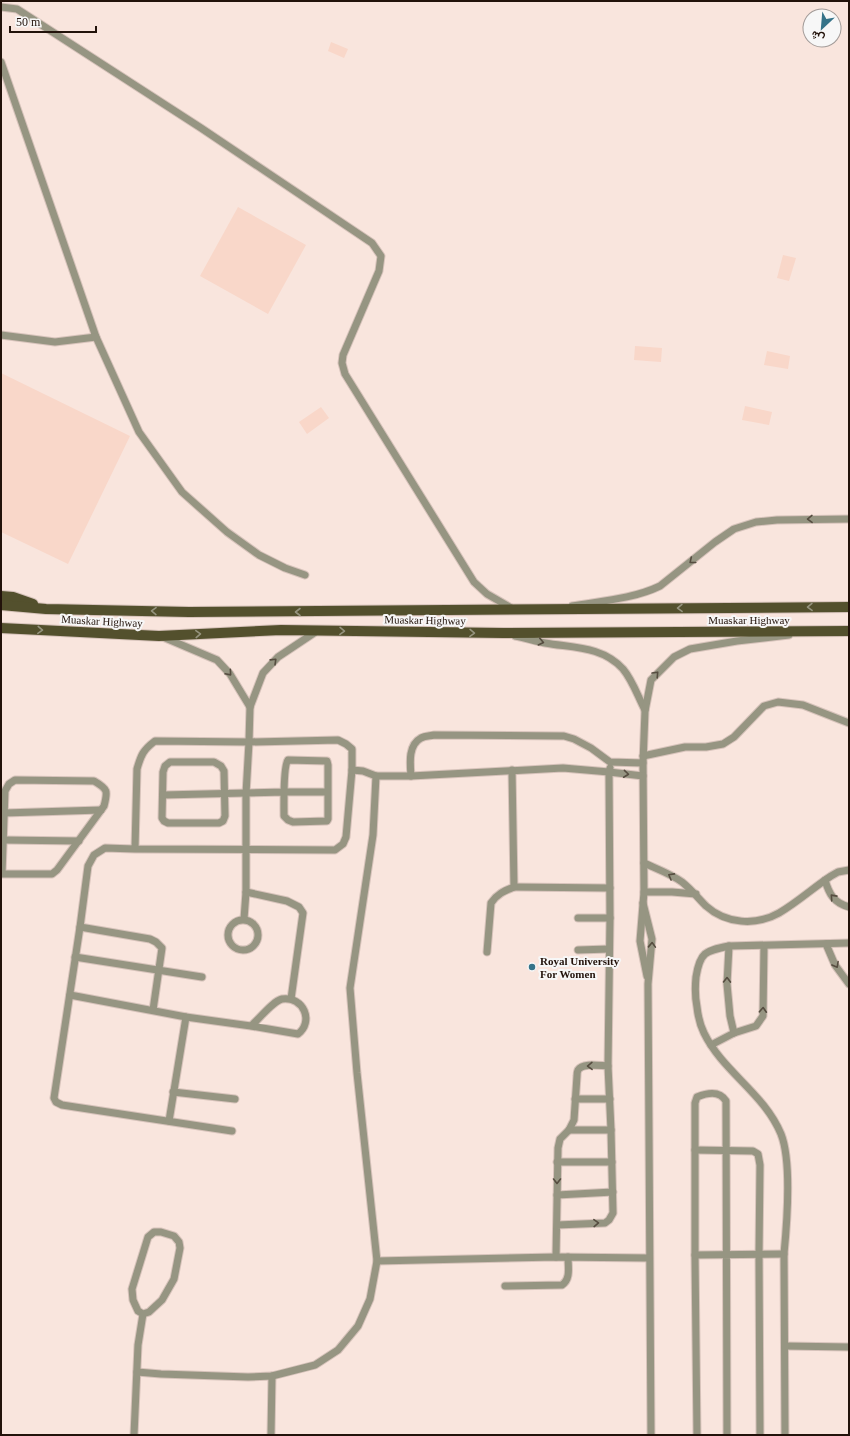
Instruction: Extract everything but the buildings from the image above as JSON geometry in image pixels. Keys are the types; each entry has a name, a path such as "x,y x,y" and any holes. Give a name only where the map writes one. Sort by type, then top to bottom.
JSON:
{"main road":[{"path":"1,596 13,597 46,609"},
{"name":"Muaskar Highway","path":"1,605 46,609 188,612 849,606"},
{"name":"Muaskar Highway","path":"1,628 159,636 281,630 503,633 849,631"}],"lane":[{"path":"1,7 17,10 201,128 372,243 381,256 379,271 342,354 342,363 345,374 474,582 487,594 514,610"},
{"path":"1,62 96,337 139,432 182,492 227,532 258,555 285,568 306,575"},
{"path":"1,335 55,342 96,337"},
{"path":"549,609 620,598 651,591 660,586 721,537 734,529 756,522 777,520 849,519"},
{"path":"244,919 246,892 246,794 250,707 263,673 278,657 318,630"},
{"path":"648,984 640,941 644,892 643,760 645,710 651,680 674,657 690,649 737,641 827,631"},
{"path":"503,633 546,643 581,647 598,652 623,669 633,685 645,710"},
{"path":"159,636 217,660 230,674 250,707"},
{"path":"411,776 410,755 415,744 421,738 434,735 564,736 574,739 591,748 610,762 643,760 685,747 706,747 723,744 734,738 764,706 778,702 803,705 849,723"},
{"path":"135,849 137,769 140,758 146,747 155,742 338,740 352,749 352,770 346,837 344,844 335,850 135,849 105,848 94,855 88,866 54,1098 55,1101 62,1105 232,1131"},
{"path":"288,760 327,761 328,818 326,821 293,822 288,820 284,816 285,792 285,768 288,760"},
{"path":"170,762 214,762 221,766 224,772 224,793 225,816 223,821 219,823 168,823 162,818 163,772 165,766 170,762"},
{"path":"557,1225 605,1223 609,1220 613,1213 608,1066 610,762"},
{"path":"352,770 363,771 376,776 411,776 563,768 643,776"},
{"path":"512,770 514,887"},
{"path":"137,1372 248,1377 272,1376 315,1365 338,1350 358,1326 370,1299 377,1262 357,1073 350,988 373,835 376,776"},
{"path":"15,780 94,780 105,787 107,794 104,806 101,810 62,865 52,874 2,874 5,791 9,784 15,780"},
{"path":"163,795 328,792"},
{"path":"4,813 101,810"},
{"path":"4,840 79,842"},
{"path":"644,863 682,882 696,894 706,906 719,915 737,921 753,922 778,914 825,880 838,872 849,870"},
{"path":"825,880 828,892 834,900 849,907"},
{"path":"487,952 491,903 495,897 502,892 514,887 610,888"},
{"path":"246,892 286,901 299,906 303,913 291,999"},
{"path":"644,892 696,894"},
{"path":"643,903 652,939 648,984 651,1435"},
{"path":"578,918 610,918"},
{"path":"244,919 253,923 258,931 257,941 251,948 241,950 233,946 228,938 228,929 235,922 244,919"},
{"path":"80,927 150,939 162,948 154,1010"},
{"path":"786,1435 784,1254 787,1179 785,1151 781,1134 771,1114 756,1095 725,1064 704,1033 699,1019 695,983 698,967 704,954 712,950 729,946 849,943"},
{"path":"826,944 835,965 849,984"},
{"path":"729,946 727,984 730,1016 734,1033"},
{"path":"711,1044 734,1033 756,1026 763,1016 764,946"},
{"path":"578,950 609,949"},
{"path":"74,957 202,977"},
{"path":"70,995 186,1017 298,1034 303,1030 306,1023 303,1007 298,1001 282,999 275,1002 252,1026"},
{"path":"168,1121 186,1017"},
{"path":"556,1257 558,1148 560,1139 569,1130 574,1120 578,1070 582,1066 587,1065 608,1066"},
{"path":"173,1092 235,1099"},
{"path":"697,1435 694,1103 697,1097 717,1093 723,1096 726,1101 727,1435"},
{"path":"575,1099 610,1099"},
{"path":"569,1130 611,1130"},
{"path":"695,1150 753,1151 758,1154 760,1165 760,1435"},
{"path":"557,1162 612,1162"},
{"path":"558,1194 613,1192"},
{"path":"154,1232 161,1232 174,1236 179,1242 180,1248 174,1279 162,1300 149,1312 143,1314 138,1311 133,1300 132,1289 148,1237 154,1232"},
{"path":"695,1255 784,1254"},
{"path":"377,1262 556,1257 649,1258"},
{"path":"505,1286 562,1285 568,1278 568,1257"},
{"path":"134,1435 138,1345 143,1314"},
{"path":"784,1346 849,1347"},
{"path":"271,1435 272,1376"}],"shaded area":[{"path":"331,42 348,49 344,58 328,51"},
{"path":"238,207 306,245 268,314 200,276"},
{"path":"783,255 796,258 789,281 777,278"},
{"path":"635,346 662,348 661,362 634,360"},
{"path":"767,351 790,356 788,369 764,365"},
{"path":"1,373 130,436 68,564 1,532"},
{"path":"745,406 772,412 769,425 742,420"},
{"path":"321,407 329,418 307,434 299,422"}],"place":[{"name":"Royal University For Women","path":"532,967"}]}
